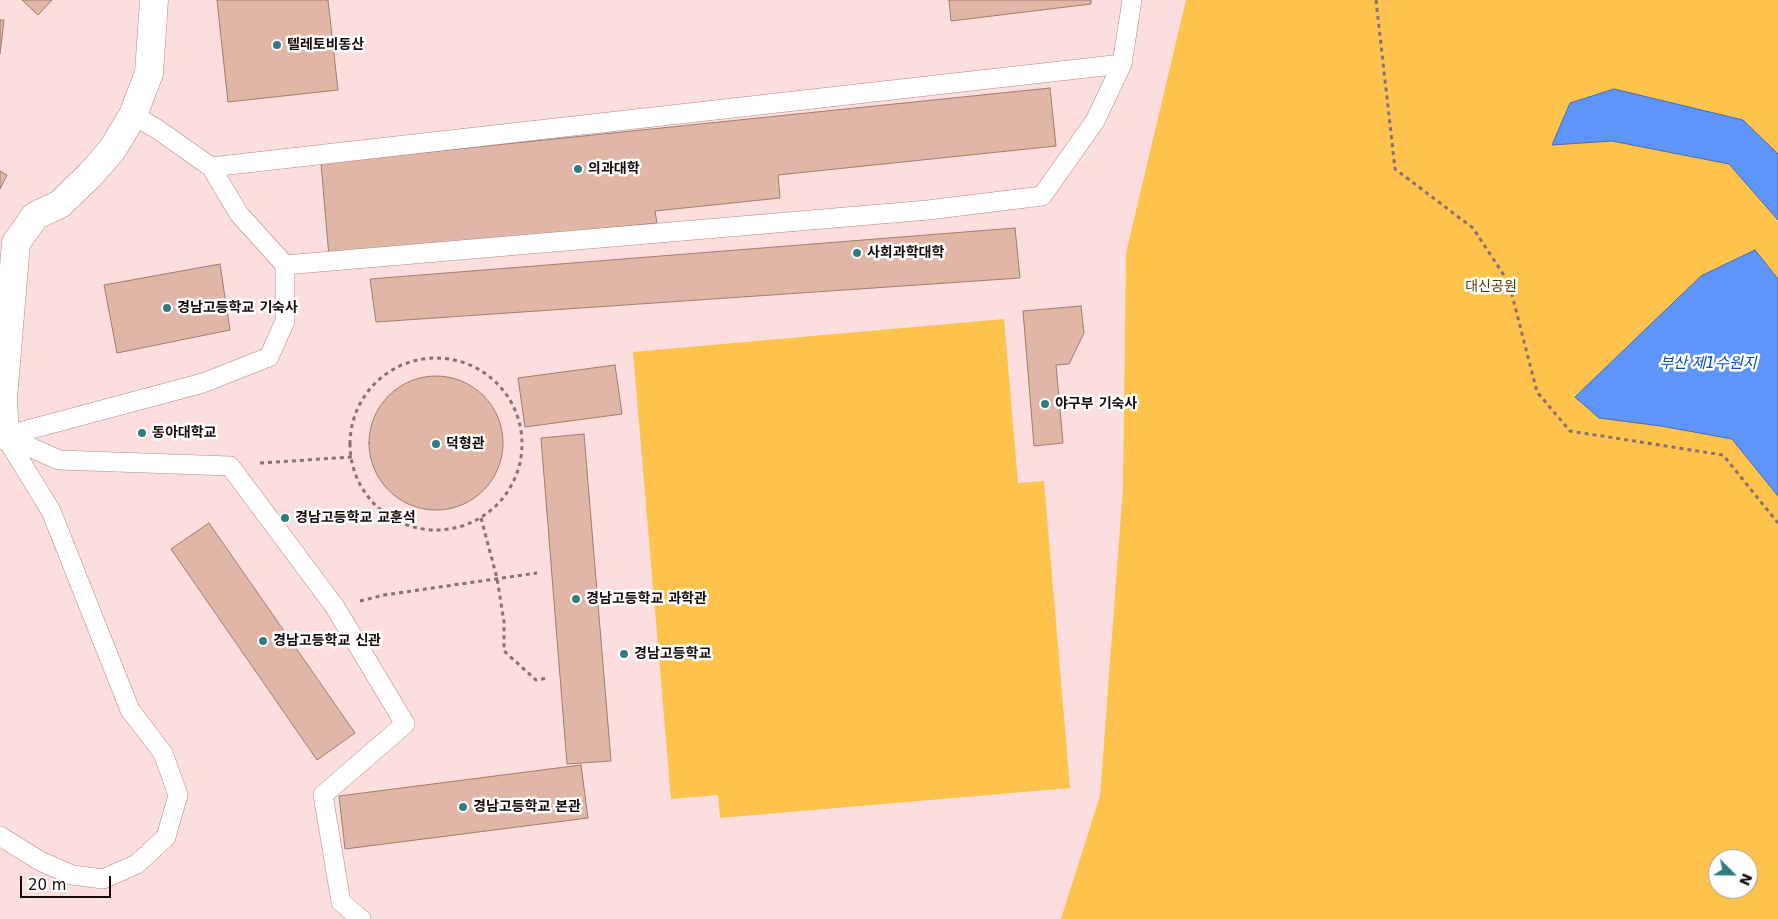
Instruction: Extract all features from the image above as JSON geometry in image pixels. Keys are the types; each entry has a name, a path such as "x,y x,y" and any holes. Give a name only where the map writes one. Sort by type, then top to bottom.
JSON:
{"street":[{"path":"2,435 4,346 16,243 35,216 60,204 90,175 112,150 133,115 149,73 154,0"}],"lane":[{"path":"285,266 928,210 1042,196 1096,121 1122,64 1132,0"},
{"path":"211,167 1122,64"},
{"path":"2,435 203,383 269,357 285,321 285,266 239,214 211,167 157,129 133,115"},
{"path":"2,435 59,460 230,466 335,607 405,724 323,795 341,902 361,919"},
{"path":"0,836 40,861 72,875 103,879 137,864 166,837 178,795 163,753 130,710 51,511 2,435"}],"path":[{"path":"1376,0 1395,169 1473,228 1509,283 1537,392 1570,431 1722,455 1778,523"},
{"path":"436,358 459,361 481,370 502,388 516,412 523,439 520,466 509,492 490,512 481,518 466,526 438,531 411,527 386,515 366,495 355,474 352,457 350,451 352,428 360,406 373,386 391,371 413,362 436,358"},
{"path":"230,466 352,457"},
{"path":"481,518 497,578 504,622 504,651 536,680 548,678"},
{"path":"335,607 384,595 537,573"}],"green space":[{"name":"대신공원","path":"1186,0 1778,0 1778,919 1061,919 1100,796 1123,488 1126,253"},
{"path":"1004,319 1018,483 1044,481 1070,788 720,818 718,795 671,799 633,352"}],"water":[{"path":"1614,89 1743,120 1778,154 1778,220 1729,164 1612,141 1552,145 1570,103"},
{"name":"부산 제1수원지","path":"1755,250 1778,279 1778,496 1732,439 1661,426 1599,418 1575,397 1701,276"}],"building":[{"path":"22,0 52,0 38,15"},
{"name":"텔레토비동산","path":"217,0 328,0 338,90 228,102"},
{"path":"949,0 1091,0 1091,4 951,21"},
{"path":"0,20 4,20 0,54"},
{"name":"의과대학","path":"1050,88 1056,146 778,175 780,198 655,211 657,223 329,257 321,163"},
{"path":"0,171 7,175 0,189"},
{"name":"사회과학대학","path":"1015,228 1020,278 376,322 370,279"},
{"name":"경남고등학교 기숙사","path":"220,264 230,330 117,353 104,285"},
{"name":"야구부 기숙사","path":"1081,306 1084,333 1069,364 1056,365 1063,443 1034,446 1023,311"},
{"path":"615,365 622,414 525,427 518,378"},
{"name":"덕형관","path":"436,376 462,381 473,387 483,396 492,406 498,417 503,443 498,469 492,480 483,490 473,499 462,505 436,510 410,505 399,499 389,490 380,480 374,469 369,443 374,417 380,406 389,396 399,387 410,381"},
{"name":"경남고등학교 과학관","path":"584,434 611,761 567,764 541,438"},
{"name":"경남고등학교 신관","path":"209,523 355,733 317,760 171,549"},
{"name":"경남고등학교 본관","path":"581,765 588,818 345,849 339,796"}],"place":[{"name":"텔레토비동산","path":"277,45"},
{"name":"의과대학","path":"578,169"},
{"name":"사회과학대학","path":"857,253"},
{"name":"경남고등학교 기숙사","path":"167,308"},
{"name":"야구부 기숙사","path":"1045,404"},
{"name":"동아대학교","path":"142,433"},
{"name":"덕형관","path":"436,444"},
{"name":"경남고등학교 교훈석","path":"285,518"},
{"name":"경남고등학교 과학관","path":"576,599"},
{"name":"경남고등학교 신관","path":"263,641"},
{"name":"경남고등학교","path":"624,654"},
{"name":"경남고등학교 본관","path":"463,807"}]}
